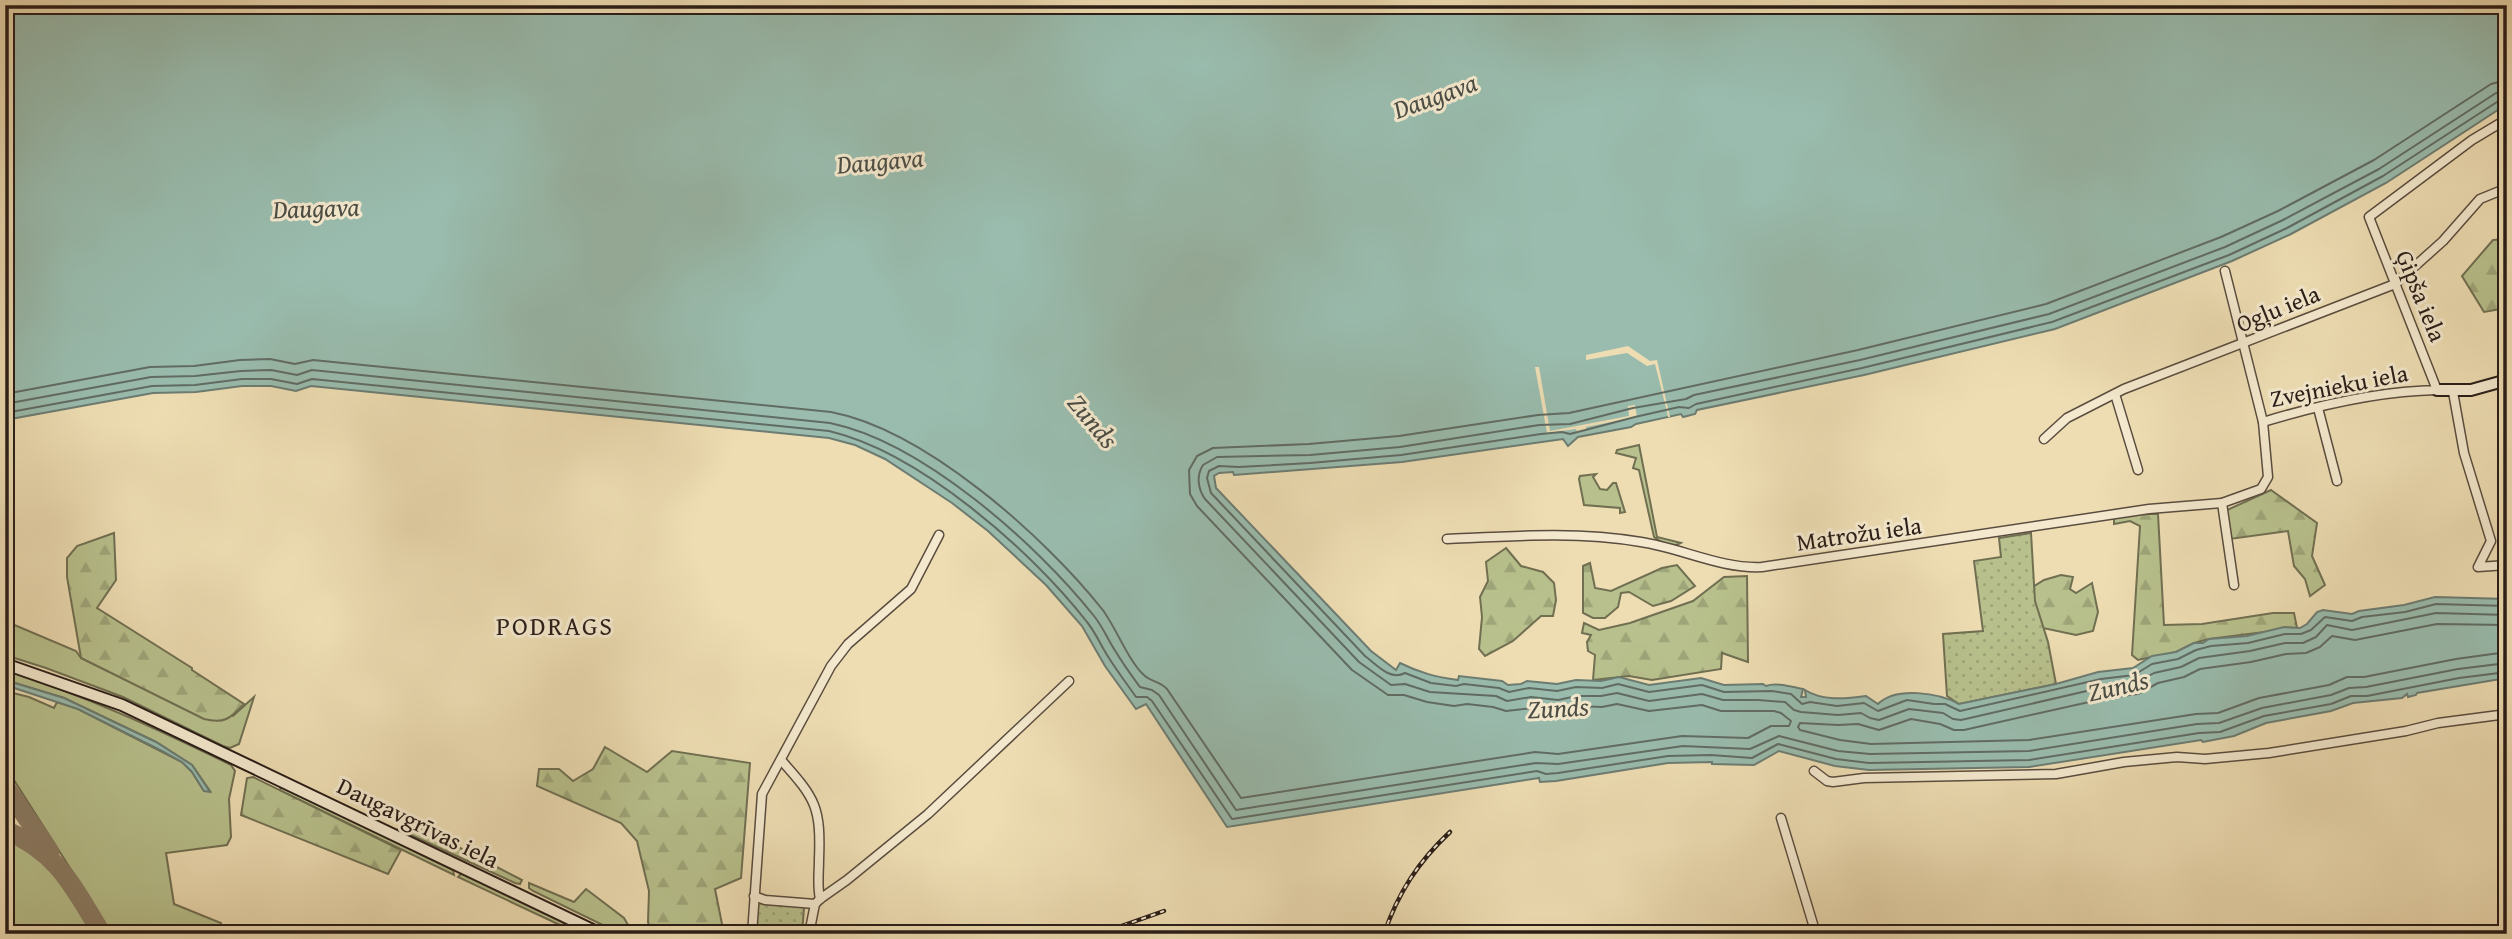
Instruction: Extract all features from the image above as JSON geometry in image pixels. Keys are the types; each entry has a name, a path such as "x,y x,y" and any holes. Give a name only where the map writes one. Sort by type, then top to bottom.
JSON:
{"main road":[{"name":"Zvejnieku iela","path":"2437,390 2471,390 2507,380"},
{"name":"Daugavgrīvas iela","path":"5,664 111,701 601,934"}],"street":[{"name":"Ģipša iela","path":"2437,390 2369,217 2461,148 2507,119"},
{"name":"Ogļu iela","path":"2044,439 2067,418 2115,394 2395,284 2443,241 2480,199 2507,188"},
{"path":"2225,271 2263,422"},
{"name":"Zvejnieku iela","path":"2263,422 2403,391 2437,390"},
{"path":"2453,392 2464,453 2491,541 2478,567 2507,565"},
{"path":"2115,394 2138,470"},
{"path":"2318,408 2337,481"},
{"name":"Matrožu iela","path":"1447,539 1579,535 1655,544 1734,565 1762,568 2149,509 2222,503 2261,489 2269,477 2263,422"},
{"path":"2222,503 2234,585"},
{"path":"752,934 762,794 831,667 848,644 911,589 939,535"},
{"path":"754,896 765,900 818,901 928,814 1069,681"},
{"path":"1814,771 1826,781 1833,782 1864,778 2056,774 2177,757 2206,759 2269,753 2406,732 2438,723 2507,714"},
{"path":"781,760 813,798 818,814 818,901 809,934"},
{"path":"1781,818 1816,934"}],"green space":[{"path":"2507,239 2507,308 2484,312 2462,276 2493,240"},
{"path":"1639,445 1657,537 1681,543 1667,544 1654,537 1639,470 1633,468 1636,458 1616,453 1617,450"},
{"path":"1596,474 1593,477 1600,489 1607,490 1616,483 1625,512 1620,513 1620,508 1584,505 1580,476"},
{"path":"2271,490 2317,523 2312,556 2325,585 2310,596 2305,579 2294,566 2288,531 2230,539 2225,511"},
{"path":"2158,514 2164,625 2202,624 2273,613 2294,613 2297,628 2209,639 2176,652 2138,660 2132,655 2140,526 2130,521 2114,524 2114,517"},
{"path":"114,533 116,580 97,608 244,704 230,717 217,721 204,719 81,658 67,577 67,558 77,546"},
{"path":"2031,533 2035,601 2048,642 2056,684 1959,704 1947,696 1943,634 1983,631 1974,561 2001,557 1999,538"},
{"path":"1506,548 1521,566 1543,572 1554,583 1556,600 1553,616 1541,616 1513,641 1485,656 1479,649 1482,617 1480,597 1488,581 1486,562"},
{"path":"1590,563 1595,588 1611,591 1662,568 1677,565 1695,586 1671,601 1653,606 1629,592 1621,593 1618,607 1605,618 1593,618 1583,613 1583,566"},
{"path":"2061,575 2073,577 2070,589 2076,593 2092,583 2098,612 2093,631 2076,635 2038,627 2028,590 2044,580"},
{"path":"1747,576 1748,662 1722,653 1721,669 1652,680 1629,676 1593,680 1595,655 1588,651 1587,642 1591,635 1582,633 1584,623 1599,630 1630,623 1693,601 1724,577"},
{"path":"5,621 76,651 81,658 152,692 233,716 254,697 239,744 230,748 223,746 123,697 5,655"},
{"path":"5,670 120,713 231,765 235,771 229,799 231,837 227,845 166,853 174,904 221,923 217,934 112,934 5,766 5,691 29,697 54,708 57,702 78,709 182,762 204,791 210,791 192,765 156,742 64,698 5,680"},
{"path":"605,747 647,772 672,751 750,763 741,878 715,889 724,934 652,934 648,922 649,891 637,841 621,823 537,786 539,769 559,769 573,781 593,769"},
{"path":"253,777 401,850 388,874 241,815 247,778"},
{"path":"283,787 453,870 454,875 279,790"},
{"path":"408,821 522,880 520,884 398,829"},
{"path":"5,837 34,853 52,868 95,934 5,934"},
{"path":"462,873 588,934 579,934 458,877"},
{"path":"529,883 574,902 586,889 642,934 621,934 533,891 529,888"},
{"path":"758,903 804,907 802,934 756,934"}],"water":[{"path":"5,5 2507,5 2507,104 2386,183 2291,234 2232,261 2055,329 1864,375 1697,410 1695,414 1683,417 1681,414 1578,437 1568,446 1563,439 1402,462 1234,475 1233,472 1219,473 1214,476 1216,488 1371,651 1396,670 1400,663 1421,672 1450,679 1458,680 1459,676 1502,681 1508,685 1527,681 1557,684 1576,680 1601,681 1619,677 1649,685 1701,678 1724,685 1789,686 1803,689 1801,697 1806,697 1805,690 1826,698 1866,696 1878,704 1895,695 1918,693 1959,704 2056,684 2098,672 2133,668 2152,656 2176,652 2209,639 2247,636 2284,627 2300,628 2317,612 2323,610 2352,614 2435,597 2507,599 2507,678 2417,693 2408,697 2407,694 2402,698 2353,703 2331,711 2266,723 2234,736 2203,742 2201,740 2029,767 1869,770 1835,766 1779,751 1754,765 1668,763 1556,781 1540,782 1539,778 1227,827 1146,704 1136,709 1105,666 1082,626 1046,585 988,531 952,503 885,459 855,445 829,438 311,386 296,391 271,386 242,386 196,392 153,393 5,420"},
{"path":"5,680 64,698 156,742 192,765 210,792 204,791 182,762 162,751 78,709 5,685"}],"pier":[{"path":"1628,346 1650,361 1657,360 1670,417 1655,364 1647,366 1627,353 1586,360 1586,355"},
{"path":"1535,367 1539,367 1550,431 1629,416 1628,406 1635,405 1637,417 1586,427 1586,430 1577,432 1576,429 1547,433"}],"taxiway":[{"path":"5,786 50,852"},
{"path":"5,830 39,849 52,860 73,887 102,934"}],"railway":[{"path":"1384,934 1410,879 1450,832"},
{"path":"1113,929 1164,911"},
{"path":"1766,934 1800,929"}],"district":[{"name":"PODRAGS","path":"555,626"}],"water label":[{"name":"Daugava","path":"1435,96"},
{"name":"Daugava","path":"880,161"},
{"name":"Daugava","path":"316,208"},
{"name":"Zunds","path":"1093,421"},
{"name":"Zunds","path":"2118,686"},
{"name":"Zunds","path":"1558,708"}]}
